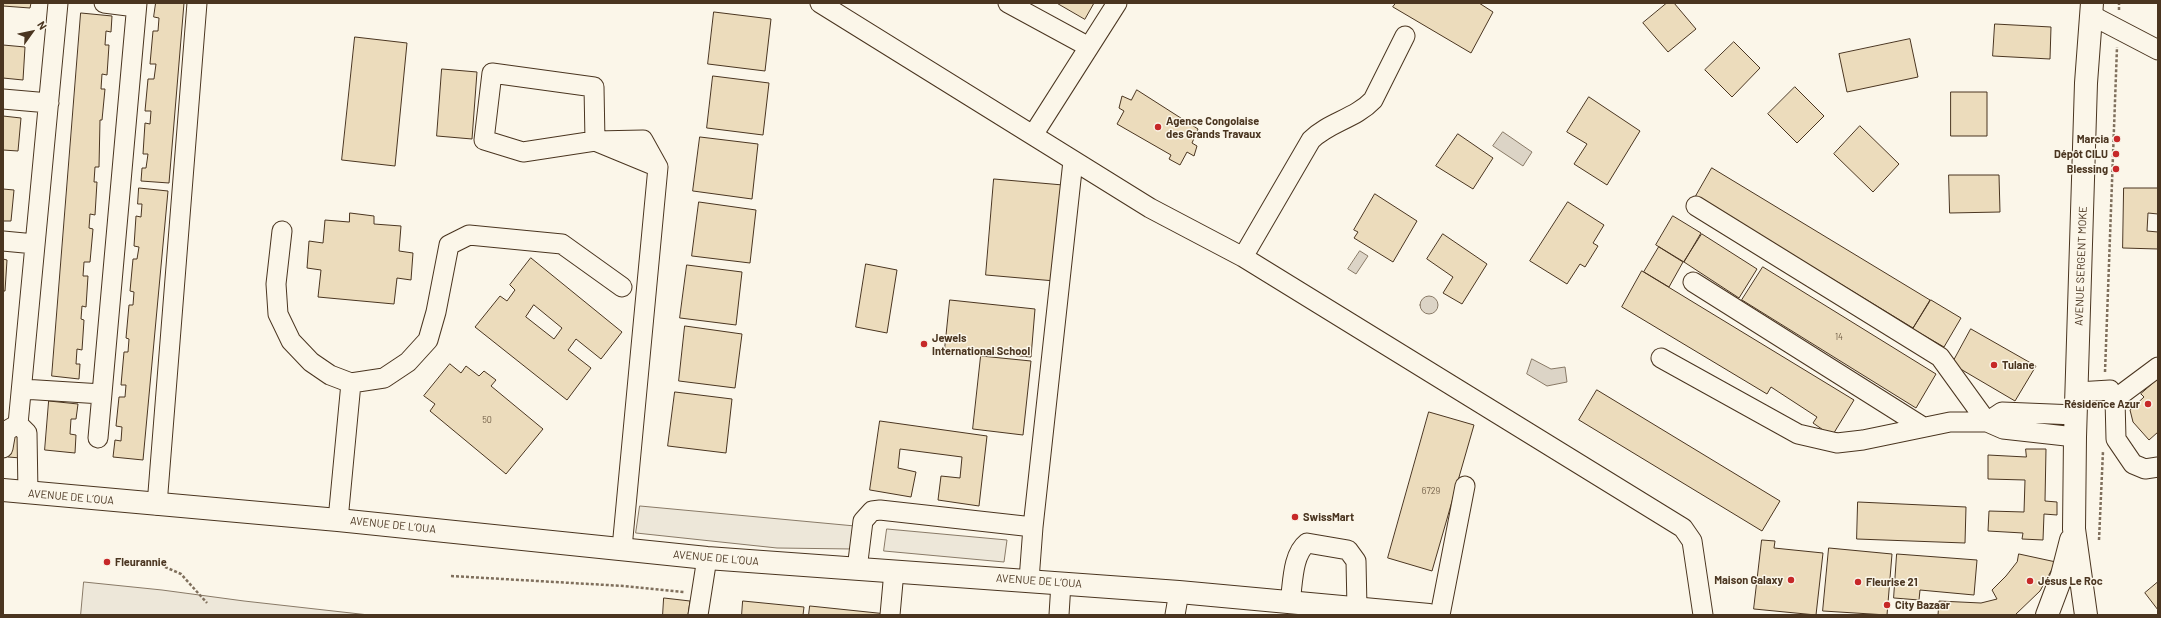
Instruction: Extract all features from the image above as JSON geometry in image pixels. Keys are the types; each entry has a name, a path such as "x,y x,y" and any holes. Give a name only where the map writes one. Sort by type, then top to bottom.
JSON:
{"main road":[{"name":"AVENUE SERGENT MOKE","path":"2086,615 2074,529 2075,437 2086,83 2092,9"},
{"name":"AVENUE DE L’OUA","path":"3,490 157,505 338,520 622,548 706,558 1028,580 1429,615"},
{"name":"AVENUE SERGENT MOKE","path":"2047,615 2062,575 2074,529"}],"street":[{"path":"18,424 58,3"},
{"path":"98,438 137,5 104,3"},
{"path":"157,505 197,3"},
{"path":"820,3 1150,208 1242,257 1683,528 1692,541 1703,615"},
{"path":"1008,3 1089,47"},
{"path":"1032,135 1117,3"},
{"path":"2092,9 2118,29 2158,50"},
{"path":"1242,257 1311,140 1320,130 1366,108 1373,100 1405,36"},
{"path":"595,141 594,87 492,73 484,140 522,152 595,141 658,167 622,548"},
{"path":"3,99 49,103"},
{"path":"1028,580 1073,161"},
{"path":"1696,206 1940,357 1987,422"},
{"path":"282,231 276,284 278,314 291,341 311,362 330,375 350,383 384,378 408,362 428,340 436,312 449,245 469,235 562,244 622,287"},
{"path":"3,241 35,244"},
{"path":"1693,282 1923,427"},
{"path":"1661,358 1798,434 1837,443 1850,442 1950,422 1987,422 2002,429 2075,437"},
{"path":"2077,392 2110,394 2158,366"},
{"path":"338,520 350,383"},
{"path":"22,389 102,394"},
{"path":"2110,394 2116,439 2133,464 2145,469 2158,467"},
{"path":"1987,422 2002,412 2076,415"},
{"path":"3,448 6,430 18,424"},
{"path":"18,424 27,433 28,493"},
{"path":"1440,615 1465,486"},
{"path":"857,569 863,521 872,511 1033,527"},
{"path":"1290,602 1297,559 1301,549 1307,543 1348,550 1353,556 1356,561 1357,608"},
{"path":"698,615 706,558"},
{"path":"890,615 894,572"},
{"path":"1059,615 1061,583"},
{"path":"1175,615 1179,592"}],"path":[{"path":"2110,394 2119,3"},
{"path":"2100,540 2103,445"},
{"path":"165,567 181,574 207,603"},
{"path":"451,576 624,586 700,594"}],"shaded area":[{"path":"1503,132 1532,152 1523,166 1493,146"},
{"path":"1360,251 1368,256 1356,274 1348,269"},
{"path":"1429,296 1435,299 1438,305 1435,311 1429,314 1423,311 1420,305 1423,299"},
{"path":"1532,359 1551,369 1565,367 1567,382 1547,386 1527,374"},
{"path":"640,506 855,526 853,549 777,548 636,533"},
{"path":"887,529 1007,540 1004,562 884,551"},
{"path":"84,582 162,590 369,615 81,615"}],"building":[{"path":"3,3 31,3 30,8 3,6"},
{"path":"156,3 184,3 169,183 141,181 142,168 146,168 148,154 143,154 145,123 150,124 151,111 145,111 148,79 154,79 156,64 150,64 153,31 158,31 159,18 154,17"},
{"path":"1057,3 1094,3 1085,19"},
{"path":"1396,3 1479,3 1493,12 1471,53 1393,7"},
{"path":"1667,3 1674,3 1696,29 1668,52 1643,23"},
{"path":"714,12 771,19 765,71 708,64"},
{"path":"81,13 112,16 111,32 106,31 105,45 109,45 107,75 102,74 101,89 105,89 102,120 100,120 99,167 95,167 94,182 97,182 95,215 90,214 89,228 93,229 90,262 84,262 83,276 88,276 86,307 82,306 81,319 84,320 82,350 77,349 76,364 80,364 79,379 52,376"},
{"path":"1995,24 2051,27 2050,59 1993,56"},
{"path":"355,37 407,43 395,166 342,160"},
{"path":"1910,39 1918,77 1847,92 1839,54"},
{"path":"1734,42 1760,68 1732,97 1705,70"},
{"path":"3,45 25,47 23,80 3,78"},
{"path":"442,69 477,72 472,139 437,136"},
{"path":"713,76 769,83 763,135 707,128"},
{"path":"1795,87 1824,116 1797,143 1768,114"},
{"name":"Agence Congolaise des Grands Travaux","path":"1137,90 1198,129 1192,143 1197,146 1194,156 1187,152 1180,165 1169,159 1171,155 1117,124 1124,111 1119,108 1122,96 1131,100"},
{"path":"1951,92 1987,92 1987,136 1951,136"},
{"path":"1589,97 1640,131 1607,185 1574,164 1587,144 1567,132"},
{"path":"3,116 21,118 18,151 3,150"},
{"path":"1860,126 1899,164 1873,192 1834,154"},
{"path":"1458,134 1493,158 1473,189 1436,166"},
{"path":"700,137 758,144 752,199 693,191"},
{"path":"1712,168 1930,300 1913,328 1696,196"},
{"path":"1949,175 1999,175 2000,212 1950,213"},
{"path":"994,179 1063,185 1055,281 986,275"},
{"path":"139,188 168,191 143,460 113,457 115,440 121,441 122,427 116,426 119,397 125,397 126,385 121,385 124,352 128,352 129,339 126,338 129,305 133,305 134,292 130,291 133,259 137,259 139,247 134,246 136,216 141,217 142,204 138,204"},
{"path":"2124,188 2158,188 2158,214 2148,213 2147,231 2158,232 2158,249 2123,248"},
{"path":"3,189 14,190 11,221 3,221"},
{"path":"1375,194 1417,221 1393,262 1354,238 1358,232 1354,230"},
{"path":"699,202 756,210 750,263 692,256"},
{"path":"1568,202 1604,225 1593,243 1598,246 1585,267 1580,264 1567,284 1530,261"},
{"path":"350,213 374,216 374,224 401,226 399,251 413,253 411,280 397,278 394,304 318,297 321,270 307,268 309,241 323,243 325,220 349,222"},
{"path":"1673,216 1701,233 1684,262 1656,245"},
{"path":"1443,234 1487,264 1462,304 1443,293 1453,277 1427,259"},
{"path":"1702,234 1757,269 1739,298 1684,262"},
{"path":"1659,247 1683,262 1669,287 1644,272"},
{"path":"531,258 622,332 601,359 576,339 568,350 591,368 567,400 475,327 500,296 507,301 515,290 510,285","holes":["534,305 562,328 554,339 526,317"]},
{"path":"3,259 7,260 5,291 3,291"},
{"path":"866,264 897,270 887,333 856,327"},
{"path":"687,265 742,272 736,325 680,318"},
{"path":"1763,267 1936,374 1916,408 1742,300"},
{"path":"1642,271 1854,400 1832,436 1813,423 1817,417 1771,387 1767,394 1622,307"},
{"path":"950,300 1035,309 1031,357 945,349"},
{"path":"1931,300 1961,318 1944,347 1913,329"},
{"path":"685,326 742,334 735,388 679,381"},
{"name":"Tulane","path":"1971,329 2036,366 2015,401 1952,364"},
{"path":"981,356 1031,361 1023,435 973,429"},
{"path":"450,364 461,373 466,366 479,376 484,371 496,380 491,386 543,429 506,474 430,411 435,404 424,396"},
{"name":"Résidence Azur","path":"2158,379 2158,432 2149,440 2133,422 2130,410 2144,397 2141,394"},
{"path":"1597,390 1780,501 1762,531 1579,420"},
{"path":"675,392 732,399 726,453 668,446"},
{"path":"49,401 78,404 76,419 71,419 70,434 76,435 75,453 45,450"},
{"path":"1429,412 1474,425 1432,571 1388,558"},
{"path":"880,421 987,436 979,506 938,500 941,476 960,478 962,457 900,449 898,468 916,472 911,497 870,490"},
{"path":"9,436 23,437 21,458 8,457"},
{"path":"2026,449 2046,449 2045,501 2057,502 2057,515 2044,514 2043,540 2022,539 2023,533 1988,531 1989,511 2024,512 2025,480 1988,479 1988,455 2026,457"},
{"path":"1858,502 1966,507 1965,543 1857,539"},
{"path":"1762,540 1775,541 1774,548 1823,553 1816,615 1754,609"},
{"name":"Fleurise 21","path":"1829,548 1892,554 1887,615 1823,611"},
{"path":"1897,554 1977,560 1974,595 1920,590 1919,600 1894,598"},
{"path":"2019,554 2056,562 2040,591 2015,615 1938,615 1939,601 1981,603 1997,599 1992,590 2017,562"},
{"path":"2158,582 2158,610 2145,593"},
{"path":"664,598 690,601 688,615 663,615"},
{"path":"743,601 804,607 803,615 742,615"},
{"path":"810,606 887,614 887,615 809,615"}],"place":[{"name":"Agence Congolaise des Grands Travaux","path":"1158,127"},
{"name":"Marcia","path":"2117,139"},
{"name":"Dépôt CILU","path":"2116,154"},
{"name":"Blessing","path":"2116,169"},
{"name":"Jewels International School","path":"924,344"},
{"name":"Tulane","path":"1994,365"},
{"name":"Résidence Azur","path":"2148,404"},
{"name":"SwissMart","path":"1295,517"},
{"name":"Fleurannie","path":"107,562"},
{"name":"Maison Galaxy","path":"1791,580"},
{"name":"Jésus Le Roc","path":"2030,581"},
{"name":"Fleurise 21","path":"1858,582"},
{"name":"City Bazaar","path":"1887,605"}]}
